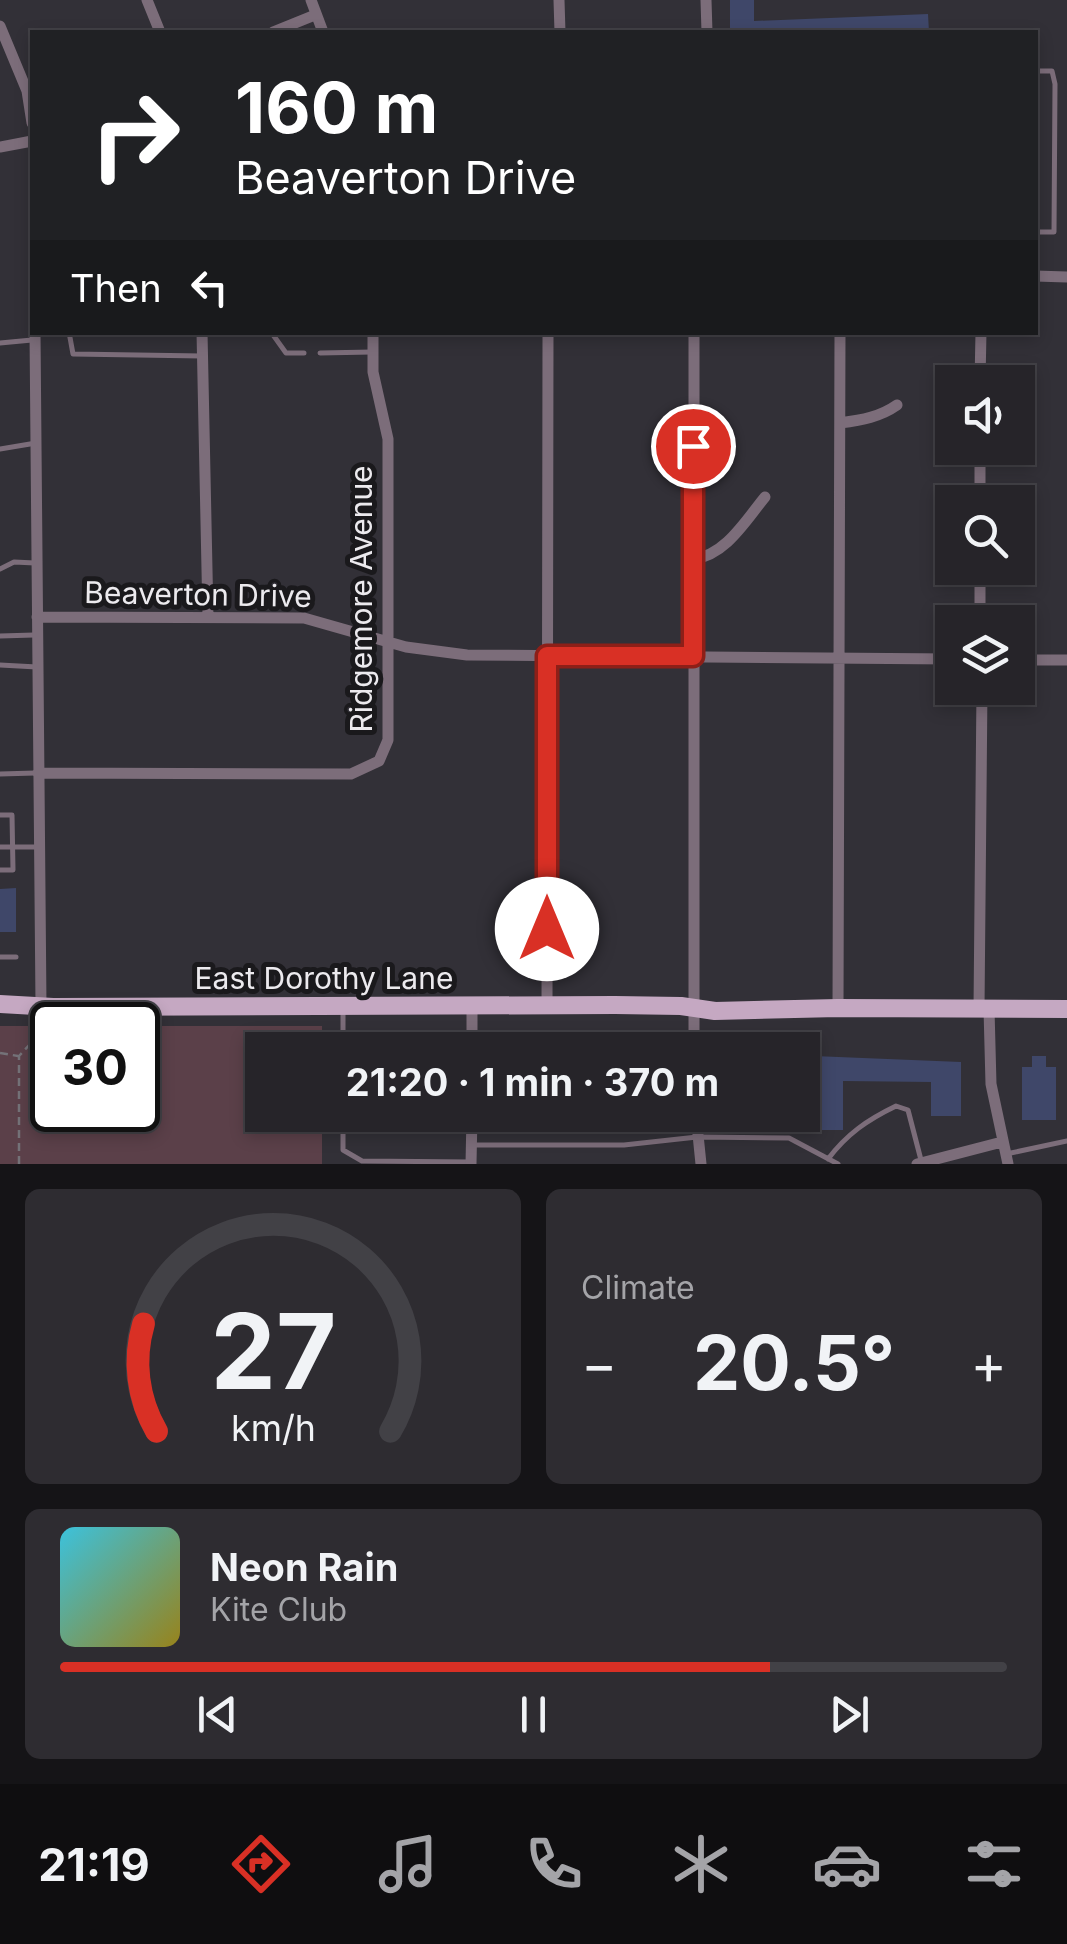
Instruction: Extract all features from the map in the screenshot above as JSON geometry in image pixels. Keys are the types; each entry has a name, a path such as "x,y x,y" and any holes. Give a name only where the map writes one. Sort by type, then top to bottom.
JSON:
{"main road":[{"name":"East Dorothy Lane","path":"0,1004 30,1005"},
{"name":"East Dorothy Lane","path":"160,1006 614,1005 715,1011 1067,1009"}],"street":[{"path":"147,0 159,30"},
{"path":"311,0 321,30"},
{"path":"560,0 560,30"},
{"path":"706,0 707,30"},
{"path":"279,30 315,15"},
{"path":"0,26 27,91 30,110"},
{"path":"0,147 30,141"},
{"path":"1038,276 1067,277"},
{"path":"202,335 208,617"},
{"name":"Ridgemore Avenue","path":"38,773 362,772 379,761 388,740 388,439 375,388 373,335"},
{"path":"547,1007 548,335"},
{"path":"694,335 694,1032"},
{"path":"838,1008 840,335"},
{"path":"980,365 981,335"},
{"path":"35,336 41,1002"},
{"path":"840,423 886,413 897,404"},
{"path":"693,558 706,558 718,550 766,497"},
{"name":"Beaverton Drive","path":"37,617 304,618 435,652 935,659"},
{"path":"1035,660 1067,660"},
{"path":"919,1163 1005,1153 991,1084 984,1009 982,705"},
{"path":"472,1006 472,1032"},
{"path":"471,1163 472,1132"},
{"path":"698,1132 700,1164"}],"lane":[{"path":"1038,70 1052,70 1055,103 1054,232 1038,232"},
{"path":"70,335 73,354 203,356"},
{"path":"272,335 286,352 304,353"},
{"path":"0,343 35,336"},
{"path":"320,353 373,352"},
{"path":"0,449 36,443"},
{"path":"0,568 14,562 36,563"},
{"path":"0,636 37,635"},
{"path":"0,665 37,666"},
{"path":"0,774 38,773"},
{"path":"0,815 12,815 13,847 13,870 0,870"},
{"path":"0,847 38,847"},
{"path":"0,957 16,958"},
{"path":"342,1007 343,1032"},
{"path":"828,1159 866,1121 896,1106 908,1110 919,1163"},
{"path":"344,1132 344,1150 362,1161 471,1163"},
{"path":"471,1145 624,1145 698,1137 789,1138 838,1164"},
{"path":"1005,1153 1067,1141"}],"path":[{"path":"19,1164 19,1056 30,1044"},
{"path":"0,1053 19,1056"}],"shaded area":[{"path":"0,1026 30,1026 30,1132 160,1132 160,1026 322,1026 322,1032 245,1032 245,1132 322,1132 322,1164 0,1164"}],"building":[{"path":"730,0 754,0 754,21 928,14 929,30 730,30"},
{"path":"16,888 16,932 0,932 0,889"},
{"path":"820,1056 961,1062 961,1116 931,1116 931,1082 843,1081 843,1130 820,1130"},
{"path":"1032,1056 1046,1056 1046,1067 1056,1067 1056,1120 1022,1120 1022,1067 1032,1067"}],"route":[{"path":"547,929 547,656 693,656 693,446"}]}
